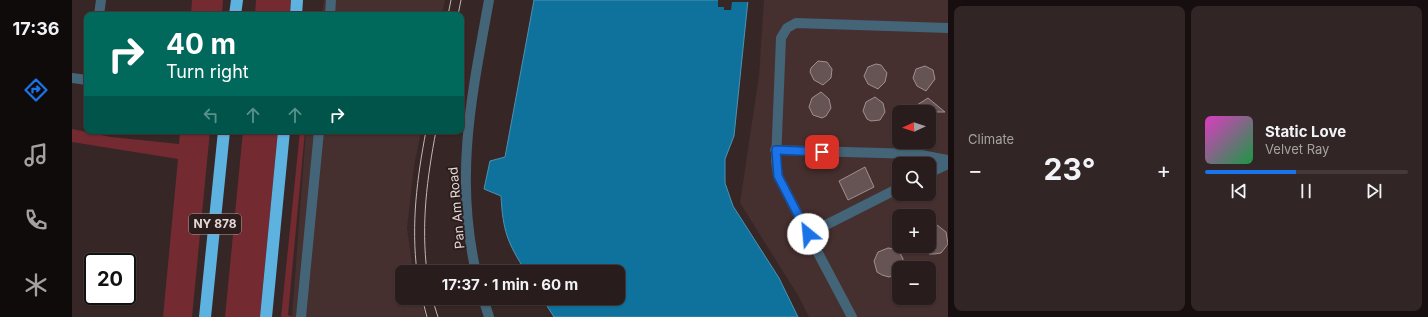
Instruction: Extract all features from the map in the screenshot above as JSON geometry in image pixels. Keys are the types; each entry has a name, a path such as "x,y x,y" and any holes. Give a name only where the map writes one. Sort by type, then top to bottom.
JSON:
{"highway":[{"path":"235,12 236,0"},
{"path":"296,12 297,0"},
{"name":"NY 878","path":"205,317 224,134"},
{"path":"266,317 284,134"}],"street":[{"path":"99,12 101,0"},
{"path":"330,12 332,0"},
{"name":"Pan Am Road","path":"475,265 469,228 465,169 469,112 489,0"},
{"path":"852,317 778,176 776,150 781,38 787,28 796,22 948,28"},
{"path":"72,78 84,80"},
{"path":"301,317 319,134"},
{"path":"776,150 916,154 948,160"},
{"path":"936,170 948,164"},
{"path":"808,234 892,192"},
{"path":"485,305 489,317"}],"shaded area":[{"path":"192,0 223,0 222,12 191,12"},
{"path":"256,0 291,0 290,12 255,12"},
{"path":"324,0 445,0 443,12 322,12"},
{"path":"764,0 948,0 948,317 809,317 799,297 740,203 759,76"},
{"path":"72,129 84,131 84,134 96,134 111,137 179,144 180,134 210,134 192,317 163,317 178,159 72,142"},
{"path":"243,134 278,134 260,317 225,317"},
{"path":"300,134 305,134 288,315 293,317 281,317"},
{"path":"306,134 420,134 414,166 407,228 412,265 395,265 395,305 422,305 426,317 292,317"}],"water":[{"path":"534,0 748,0 734,136 725,159 725,183 733,206 779,278 798,317 554,317 546,305 625,305 625,265 522,265 507,236 503,218 501,196 484,189 490,161 505,157"}],"pier":[{"path":"718,0 750,0 750,2 732,2 731,10 724,10 724,7 718,7"}],"building":[{"path":"818,61 827,62 832,69 831,78 823,85 814,80 810,72 811,68"},
{"path":"876,64 881,65 887,73 885,82 878,89 868,84 864,76 868,67"},
{"path":"925,66 933,70 935,79 926,91 917,86 913,78 916,69"},
{"path":"821,92 829,99 831,108 826,116 822,118 813,115 809,107 812,98"},
{"path":"875,97 883,103 885,112 880,120 871,121 867,119 863,111 866,102"},
{"path":"928,98 945,112 936,112 936,105 917,105"},
{"path":"865,167 874,187 848,200 839,181"},
{"path":"936,225 946,232 948,244 941,253 929,254 936,253"},
{"path":"888,248 892,249 892,253 900,253 903,261 892,261 892,276 889,277 877,272 874,261 878,252"}],"tram line":[{"path":"449,12 451,0"},
{"path":"459,12 461,0"},
{"path":"416,265 416,201 425,134"},
{"path":"426,265 426,201 435,134"},
{"path":"424,305 427,317"},
{"path":"434,305 438,317"}],"route":[{"path":"808,234 778,176 776,150 822,152"}]}
